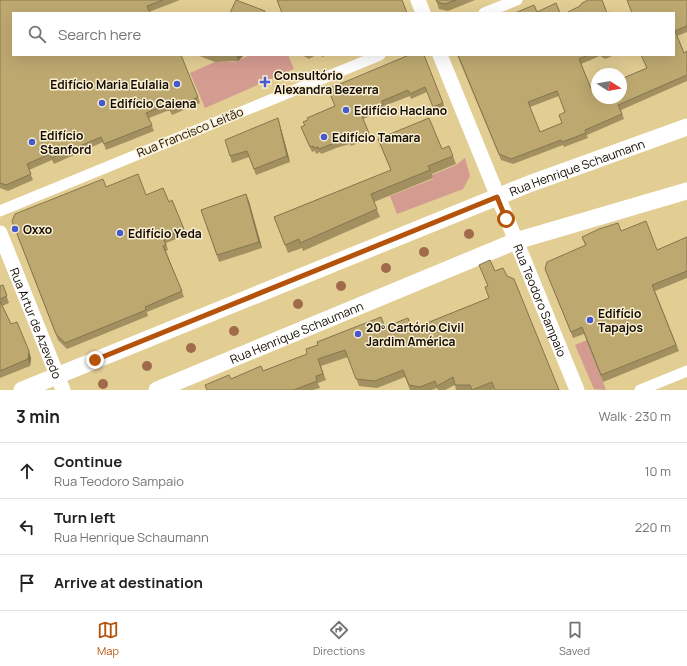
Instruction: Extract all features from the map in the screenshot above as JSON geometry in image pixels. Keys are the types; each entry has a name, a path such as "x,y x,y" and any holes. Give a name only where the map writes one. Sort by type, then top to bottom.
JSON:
{"main road":[{"path":"418,0 423,12"},
{"name":"Rua Teodoro Sampaio","path":"440,56 576,390"},
{"name":"Rua Henrique Schaumann","path":"22,390 60,383 497,197 687,127"},
{"name":"Rua Henrique Schaumann","path":"157,390 516,241 687,191"},
{"name":"Rua Artur de Azevedo","path":"0,233 60,383"}],"street":[{"path":"487,12 517,0"},
{"name":"Rua Francisco Leitão","path":"0,211 378,56"},
{"path":"640,390 687,371"}],"shaded area":[{"path":"248,56 288,56 294,69 205,108 190,73 215,62 234,62"},
{"path":"465,158 470,176 463,189 397,214 390,196 433,179 432,175 456,165"},
{"path":"587,340 606,390 594,389 575,345"}],"building":[{"path":"0,0 163,0 147,6 150,12 12,12 12,56 181,56 198,97 170,110 168,106 165,105 146,113 152,125 104,144 101,137 52,158 50,154 27,164 31,174 6,185 0,183"},
{"path":"236,0 265,11 264,12 230,12"},
{"path":"277,0 402,0 407,12 282,12"},
{"path":"436,0 456,0 445,4 437,2"},
{"path":"588,0 602,0 607,12 568,12 580,6"},
{"path":"627,0 687,0 687,26 675,31 675,12 632,12"},
{"path":"556,3 560,12 537,12"},
{"path":"534,5 537,12 517,12"},
{"path":"675,31 684,53 687,51 687,75 627,101 627,76 647,68 641,56 675,56"},
{"path":"407,56 424,56 443,103 433,107 425,87 410,94 408,90 382,101 383,105 361,114 369,133 349,141 348,139 319,149 318,147 310,147 301,127 305,125 303,122 308,120 307,118 335,106 328,89"},
{"path":"458,56 586,56 579,59 591,89 591,104 620,104 618,105 622,114 585,130 586,133 562,142 561,140 511,159 499,154","holes":["557,91 565,112 559,115 562,123 540,132 528,102"]},
{"path":"278,118 287,156 254,169 247,151 230,156 225,140"},
{"path":"429,118 442,149 449,146 453,156 428,166 430,170 371,194 377,209 300,243 299,239 285,245 274,217 391,170 378,139"},
{"path":"138,174 146,195 163,188 169,202 172,200 184,229 163,238 166,245 163,246 182,291 145,307 146,310 65,343 56,334 12,221 15,214 103,179 106,187"},
{"path":"246,194 259,242 217,255 201,210"},
{"path":"646,221 657,250 687,237 687,271 652,285 676,345 601,375 582,327 571,332 545,269 547,262 586,245 582,237 599,229 618,223 621,231"},
{"path":"490,260 495,271 503,268 507,276 514,279 559,390 495,390 492,382 472,390 470,385 455,385 453,377 437,386 435,381 420,387 409,385 403,370 375,381 356,379 345,350 318,359 323,374 316,376 317,381 294,390 207,390 205,385 229,375 231,379 261,366 263,371 307,354 306,349 318,345 317,342 381,317 385,327 408,318 412,329 489,298 485,287 488,286 479,265"},
{"path":"3,285 7,296 0,299 0,286"},
{"path":"0,301 11,324 17,322 29,351 28,359 0,371"}],"place":[{"name":"Consultório Alexandra Bezerra","path":"265,82"},
{"name":"Edifício Maria Eulalia","path":"177,84"},
{"name":"Edifício Caiena","path":"102,103"},
{"name":"Edifício Haclano","path":"346,110"},
{"name":"Edifício Tamara","path":"324,137"},
{"name":"Edifício Stanford","path":"32,142"},
{"name":"Oxxo","path":"15,229"},
{"name":"Edifício Yeda","path":"120,233"},
{"name":"Edifício Tapajos","path":"590,320"},
{"name":"20º Cartório Civil Jardim América","path":"358,334"}],"route":[{"path":"95,360 224,309 497,197 506,219"}]}
